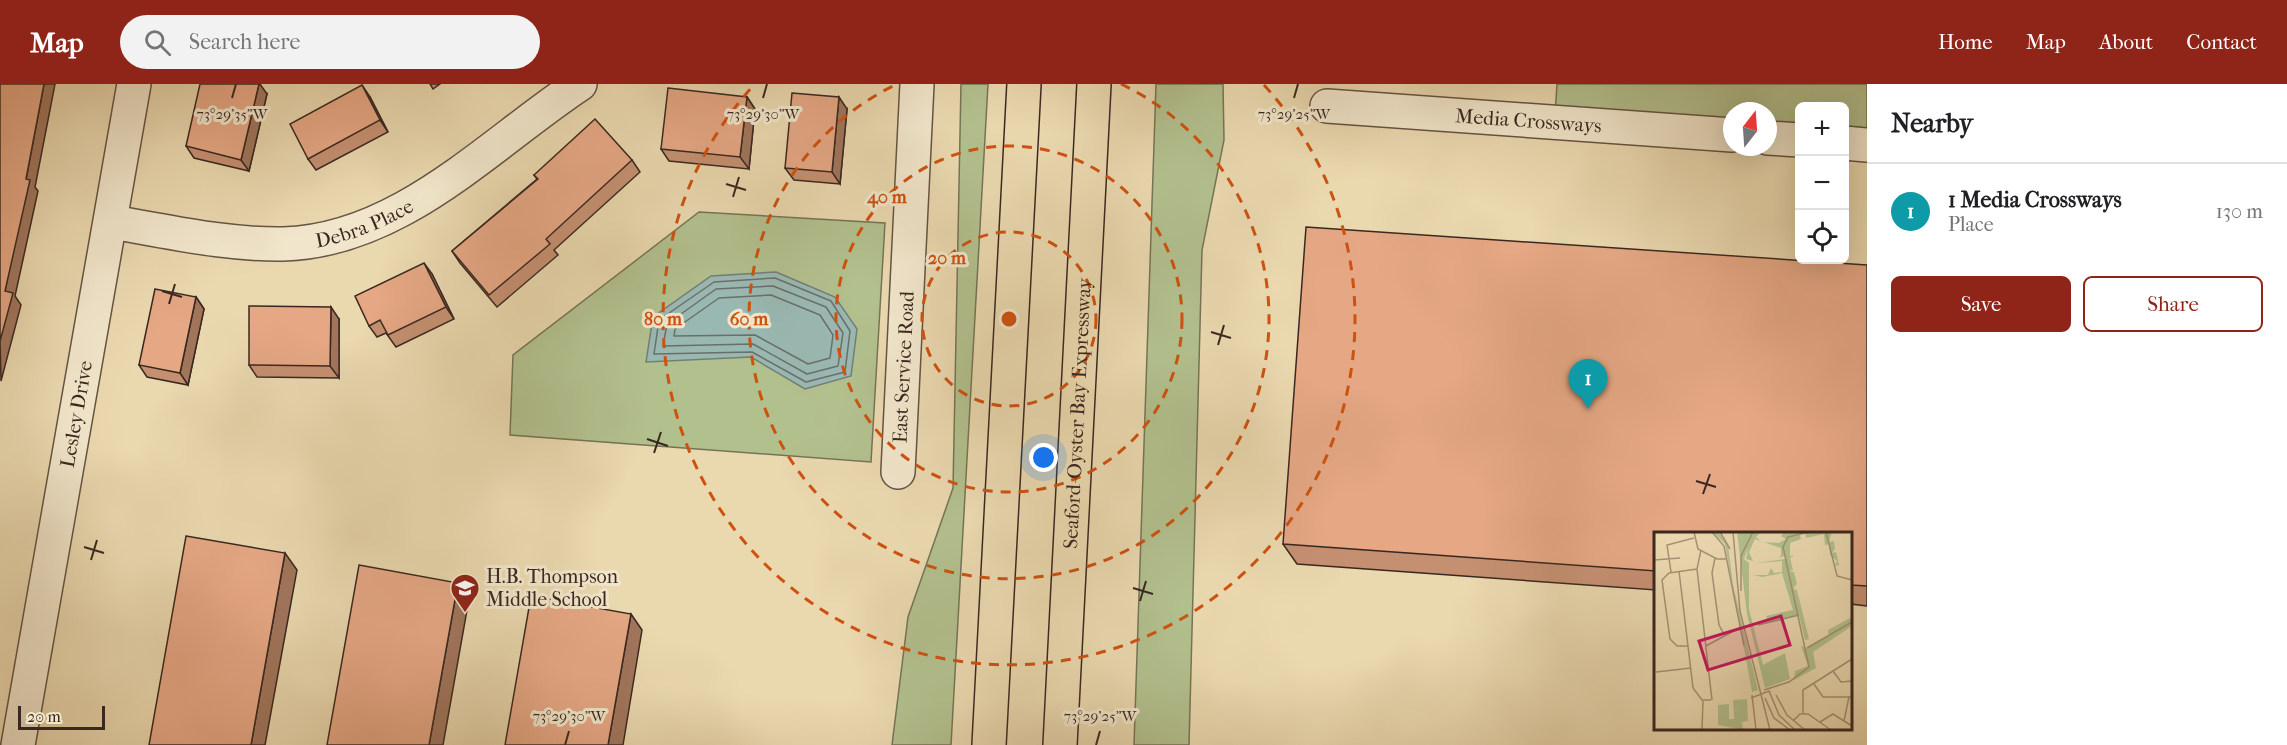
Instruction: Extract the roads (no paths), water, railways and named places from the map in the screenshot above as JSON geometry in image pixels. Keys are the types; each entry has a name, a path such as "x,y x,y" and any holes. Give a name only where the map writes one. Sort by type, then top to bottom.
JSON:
{"highway":[{"path":"989,745 1024,84"},
{"name":"Seaford-Oyster Bay Expressway","path":"1060,745 1094,84"}],"street":[{"name":"Lesley Drive","path":"18,745 134,84"},
{"name":"East Service Road","path":"898,472 917,84"},
{"name":"Debra Place","path":"111,222 224,240 284,244 342,235 369,226 431,192 568,87"},
{"name":"Media Crossways","path":"1326,106 1723,134"},
{"path":"1777,139 1795,140"},
{"path":"1849,143 1867,145"}],"water":[{"path":"776,272 835,297 857,329 851,376 805,389 751,357 646,362 653,317 711,276"}],"place":[{"name":"1 Media Crossways","path":"1588,409"},
{"name":"H.B. Thompson Middle School","path":"465,614"}]}
